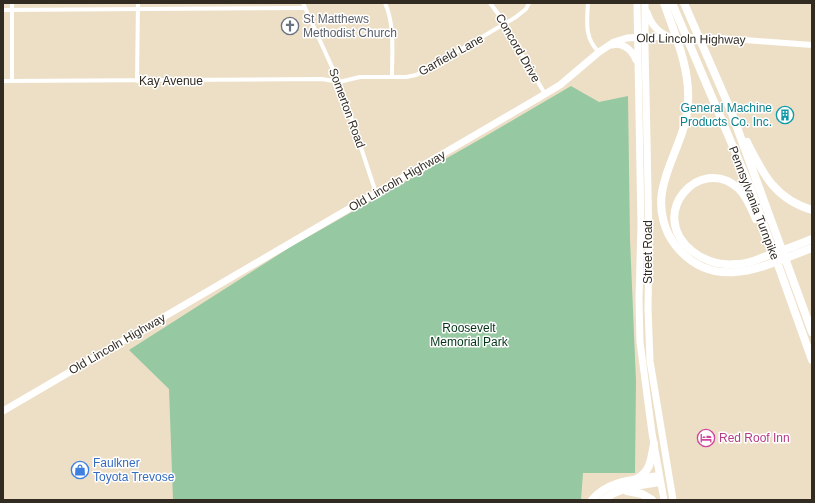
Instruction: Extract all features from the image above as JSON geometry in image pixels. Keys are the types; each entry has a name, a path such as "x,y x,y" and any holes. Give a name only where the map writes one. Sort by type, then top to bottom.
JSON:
{"highway":[{"path":"664,3 672,34 678,42 687,74 688,102 683,130 662,191 662,214 666,229 674,243 692,260 706,268 722,272 746,271 765,261 793,251 812,248"},
{"name":"Pennsylvania Turnpike","path":"672,3 751,190 812,360"},
{"name":"Pennsylvania Turnpike","path":"684,3 731,111 812,332"},
{"path":"731,111 770,184 787,198 800,206 812,210"},
{"path":"765,261 744,264 723,264 709,261 696,254 681,239 675,227 674,213 677,203 682,195 692,185 706,179 722,180 735,185 747,199 777,263"},
{"path":"793,251 812,239"},
{"path":"634,480 642,476 648,470 654,444"},
{"path":"592,500 610,485 634,480 660,479"},
{"path":"603,500 614,493 660,479"},
{"path":"614,493 631,491 642,494 652,500"}],"main road":[{"name":"Street Road","path":"637,3 641,225 640,337 654,444 664,500"},
{"name":"Street Road","path":"646,3 645,37 650,361 673,500"},
{"path":"646,3 649,18 653,25 662,34 672,34"},
{"name":"Old Lincoln Highway","path":"3,411 560,85 599,52 622,39 672,34 812,44"},
{"path":"606,47 615,44 624,46 632,52 637,64"},
{"path":"660,479 669,479"}],"street":[{"path":"12,3 12,81"},
{"path":"137,81 138,3"},
{"name":"Somerton Road","path":"303,3 339,82 376,193"},
{"path":"385,3 390,22 392,77"},
{"name":"Concord Drive","path":"490,3 545,94"},
{"name":"Garfield Lane","path":"339,82 360,77 406,77 416,75 504,24 521,13 529,3"},
{"path":"588,3 588,34 592,44 599,52"},
{"path":"3,10 305,8"},
{"name":"Kay Avenue","path":"3,81 322,79 339,82"}],"green space":[{"name":"Roosevelt Memorial Park","path":"571,86 599,102 628,96 630,239 636,381 635,473 583,473 581,500 173,500 169,389 129,350 292,246"}],"place":[{"name":"St Matthews Methodist Church","path":"290,26"},
{"name":"General Machine Products Co. Inc.","path":"785,115"},
{"name":"Red Roof Inn","path":"706,438"},
{"name":"Faulkner Toyota Trevose","path":"80,470"}]}
